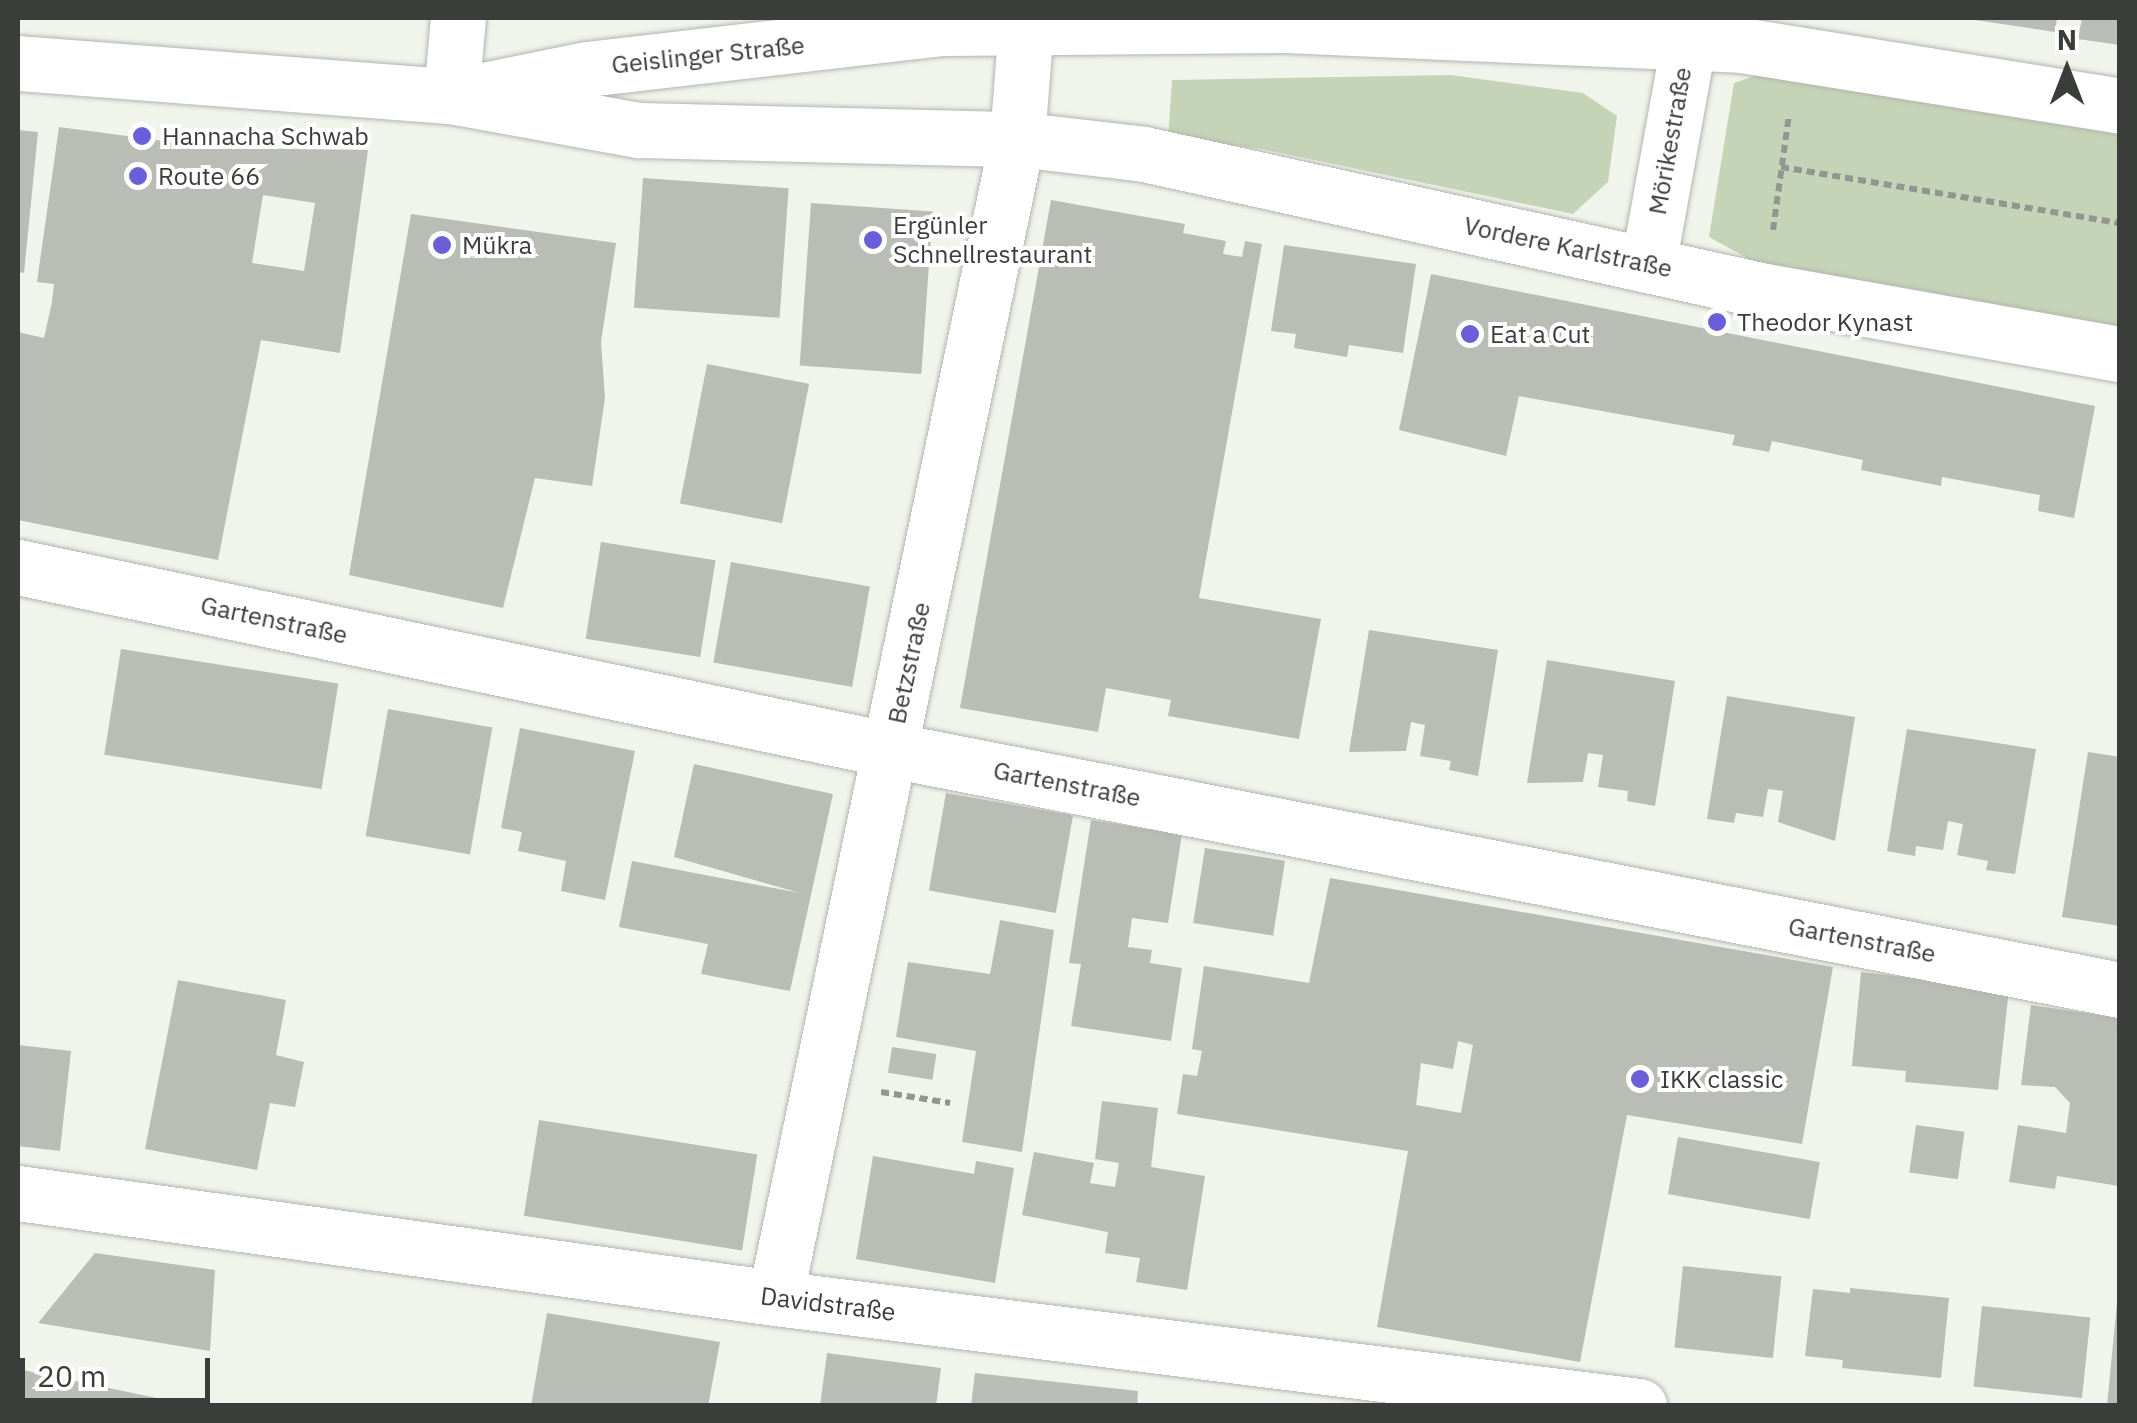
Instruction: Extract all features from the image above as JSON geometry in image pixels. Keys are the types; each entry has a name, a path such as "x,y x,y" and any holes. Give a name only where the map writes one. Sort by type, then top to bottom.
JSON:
{"street":[{"path":"452,96 458,18"},
{"path":"1026,25 1691,29 1798,56 2120,106"},
{"name":"Geislinger Straße","path":"452,96 586,68 1026,25"},
{"name":"Betzstraße","path":"774,1298 1017,139 1026,25"},
{"name":"Mörikestraße","path":"1648,265 1691,29"},
{"name":"Geislinger Straße","path":"18,63 452,96 639,130 1017,139"},
{"name":"Vordere Karlstraße","path":"1017,139 1144,154 1765,291 2120,354"},
{"name":"Gartenstraße","path":"18,567 890,750 2120,990"},
{"name":"Davidstraße","path":"18,1193 774,1298 1639,1406"}],"path":[{"path":"1765,291 1798,56"},
{"path":"1781,168 2120,222"},
{"path":"820,1083 950,1103"}],"green space":[{"path":"1772,70 2119,127 2119,334 1778,275 1709,237 1734,83"},
{"path":"1450,75 1583,93 1617,116 1608,182 1573,214 1262,149 1168,138 1172,80"}],"building":[{"path":"1961,18 2057,18 2055,32"},
{"path":"2082,18 2120,18 2120,45 2078,39"},
{"path":"59,127 217,148 368,150 340,353 261,340 218,560 18,520 18,332 44,338 54,284 37,282","holes":["263,195 315,203 304,271 252,263"]},
{"path":"18,130 38,132 24,273 18,272"},
{"path":"643,178 789,188 780,318 634,308"},
{"path":"1051,200 1185,224 1183,233 1226,241 1223,254 1242,257 1245,241 1262,244 1199,598 1321,619 1299,739 1168,716 1171,700 1106,688 1098,732 960,708"},
{"path":"811,203 933,212 921,374 800,366"},
{"path":"411,214 616,243 601,342 605,398 592,486 535,478 503,608 349,575"},
{"path":"1284,245 1416,264 1403,353 1349,345 1347,357 1294,348 1296,334 1271,331"},
{"path":"1431,274 2095,406 2074,518 2038,511 2040,495 1942,477 1941,486 1861,470 1863,460 1772,441 1769,452 1732,445 1735,435 1519,396 1506,456 1399,430"},
{"path":"707,364 809,384 782,523 680,503"},
{"path":"601,542 716,560 700,657 586,639"},
{"path":"731,562 870,586 852,687 713,662"},
{"path":"1369,630 1498,650 1478,776 1449,770 1451,761 1420,756 1425,725 1411,722 1406,751 1349,752"},
{"path":"121,649 338,683 322,789 104,755"},
{"path":"1547,660 1675,681 1655,806 1627,801 1628,791 1598,787 1603,755 1588,753 1583,782 1527,783"},
{"path":"1727,696 1855,717 1835,841 1778,822 1783,791 1768,789 1763,817 1736,813 1734,823 1707,819"},
{"path":"388,709 492,727 470,854 366,836"},
{"path":"520,728 635,751 605,900 561,891 566,861 518,851 522,832 501,828"},
{"path":"1907,729 2036,749 2015,874 1986,870 1988,861 1957,855 1963,824 1948,821 1943,850 1916,846 1915,856 1887,851"},
{"path":"2088,752 2120,757 2120,926 2062,917"},
{"path":"694,764 833,794 790,991 701,974 708,944 619,927 632,861 800,893 674,857"},
{"path":"946,793 1073,815 1056,913 929,890"},
{"path":"1091,820 1182,834 1168,923 1132,918 1128,947 1152,950 1150,963 1182,968 1171,1041 1071,1026 1081,964 1069,963"},
{"path":"1205,848 1285,861 1273,936 1193,923"},
{"path":"1330,878 1833,967 1802,1144 1627,1115 1580,1362 1377,1327 1408,1151 1177,1114 1183,1074 1197,1076 1202,1051 1192,1049 1204,966 1309,983","holes":["1458,1041 1473,1045 1461,1113 1416,1105 1421,1063 1453,1069"]},
{"path":"1000,920 1054,930 1022,1152 962,1142 976,1051 896,1037 908,962 990,974"},
{"path":"1861,972 2009,989 1998,1090 1905,1082 1906,1071 1852,1066"},
{"path":"178,980 286,1000 276,1055 304,1062 295,1107 270,1103 257,1170 145,1149"},
{"path":"2031,1005 2120,1018 2119,1186 2057,1176 2055,1189 2009,1182 2018,1125 2066,1133 2070,1103 2055,1087 2021,1085"},
{"path":"18,1045 71,1051 60,1151 18,1146"},
{"path":"892,1047 936,1054 932,1080 888,1073"},
{"path":"1102,1101 1158,1108 1151,1167 1205,1176 1187,1290 1136,1282 1140,1258 1105,1253 1108,1232 1022,1215 1034,1152 1094,1163 1090,1183 1115,1187 1119,1163 1095,1159"},
{"path":"539,1120 757,1155 742,1250 524,1216"},
{"path":"1916,1125 1965,1132 1958,1179 1909,1173"},
{"path":"1678,1137 1820,1162 1810,1219 1668,1194"},
{"path":"873,1156 974,1174 976,1161 1014,1168 995,1283 856,1259"},
{"path":"95,1253 215,1270 210,1351 38,1323"},
{"path":"1683,1266 1781,1276 1773,1358 1674,1348"},
{"path":"1850,1288 1949,1298 1941,1378 1842,1368 1843,1360 1805,1356 1813,1289 1850,1293"},
{"path":"2117,1302 2120,1406 2107,1406"},
{"path":"1982,1306 2090,1317 2082,1398 1974,1387"},
{"path":"547,1313 720,1342 708,1406 531,1406"},
{"path":"827,1353 941,1368 936,1406 820,1406"},
{"path":"18,1369 185,1404 18,1406"},
{"path":"975,1373 1138,1391 1137,1406 971,1406"}],"place":[{"name":"Hannacha Schwab","path":"142,136"},
{"name":"Route 66","path":"138,176"},
{"name":"Ergünler Schnellrestaurant","path":"873,240"},
{"name":"Mükra","path":"442,245"},
{"name":"Theodor Kynast","path":"1717,322"},
{"name":"Eat a Cut","path":"1470,334"},
{"name":"IKK classic","path":"1640,1079"}]}
